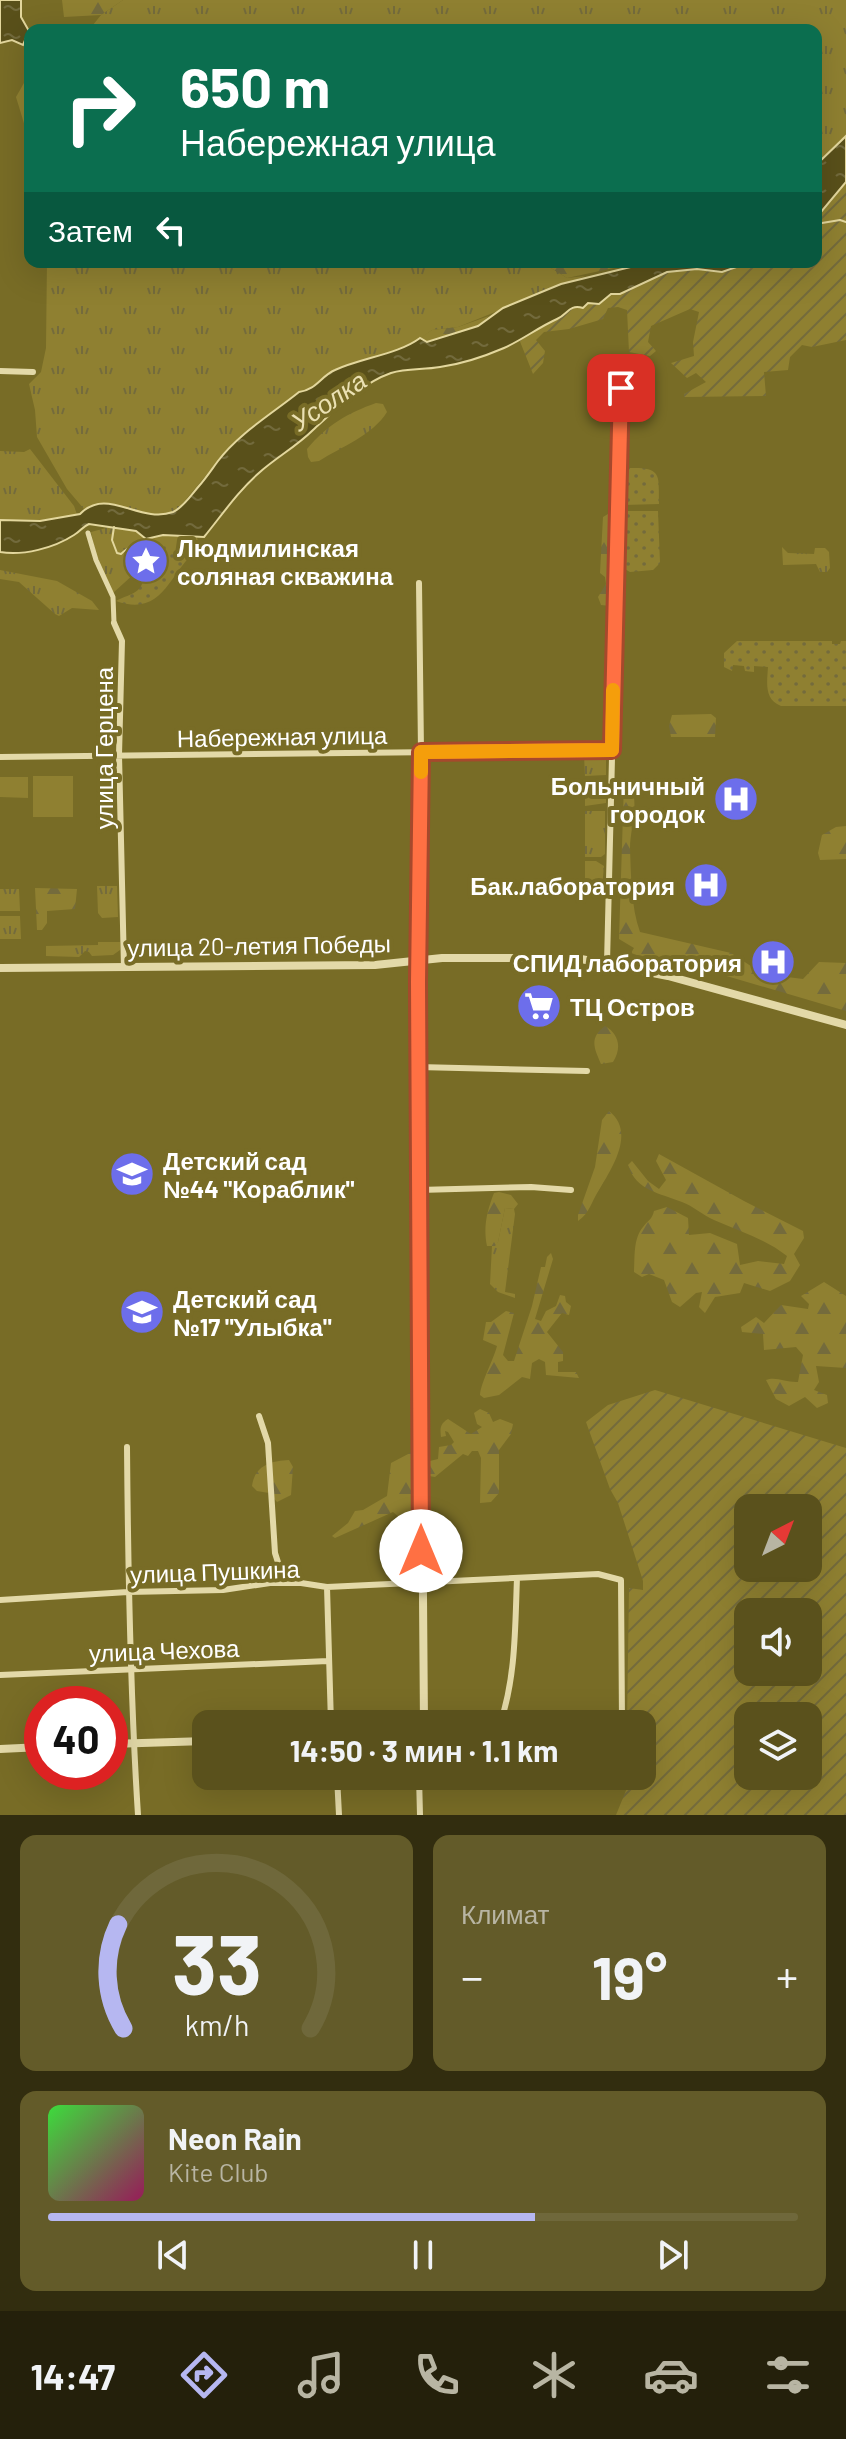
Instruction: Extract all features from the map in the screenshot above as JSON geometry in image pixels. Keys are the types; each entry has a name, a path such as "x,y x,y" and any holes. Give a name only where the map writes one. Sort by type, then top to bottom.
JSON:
{"street":[{"path":"0,371 33,372"},
{"path":"607,963 621,388"},
{"name":"улица Герцена","path":"88,533 113,597 114,623 122,641 119,755 124,968"},
{"path":"419,583 418,1067 424,1710"},
{"name":"Набережная улица","path":"0,757 612,750"},
{"name":"улица 20-летия Победы","path":"0,968 375,965 418,960 576,958 668,976 846,1025"},
{"path":"418,1067 587,1071"},
{"path":"419,1190 531,1187 571,1190"},
{"path":"259,1416 268,1443 275,1553 283,1578"},
{"path":"127,1447 130,1668 138,1815"},
{"name":"улица Пушкина","path":"0,1600 223,1590 270,1583 327,1587 598,1574 621,1580 622,1710"},
{"path":"505,1710 516,1641 517,1578"},
{"path":"327,1587 330,1710"},
{"name":"улица Чехова","path":"0,1675 328,1661"},
{"path":"128,1743 192,1741"},
{"path":"0,1749 24,1748"},
{"path":"338,1790 339,1815"},
{"path":"419,1790 420,1815"}],"green space":[{"path":"62,0 123,0 101,15 64,17"},
{"path":"123,0 846,0 846,136 822,159 822,24 94,24"},
{"path":"24,83 24,123 16,97"},
{"path":"846,182 846,340 812,347 802,345 790,357 788,370 764,372 766,396 684,397 684,394 706,382 696,373 687,378 671,363 694,356 693,342 699,312 690,309 651,326 648,342 656,351 650,356 629,352 627,310 618,307 608,308 603,319 569,329 544,332 536,340 545,351 543,363 533,374 519,339 561,318 567,309 588,303 599,304 611,294 620,294 667,272 822,268 822,211"},
{"path":"47,268 551,268 567,278 585,276 458,327 432,330 411,345 318,382 240,439 178,509 166,514 154,515 108,504 84,509 67,489 37,437 29,384 41,372 46,348"},
{"path":"551,268 614,268 567,278"},
{"path":"489,316 478,326 426,342 420,338 432,330 458,327"},
{"path":"376,403 383,404 387,412 374,427 319,461 311,462 307,449 322,433 347,416"},
{"path":"30,449 77,514 40,521 0,520 0,451 24,452"},
{"path":"630,468 654,472 658,480 659,504 623,505 622,474"},
{"path":"613,511 611,606 601,605 598,597 606,584 605,577 600,573 603,517"},
{"path":"623,511 658,511 660,563 653,570 630,572 623,568"},
{"path":"110,527 136,531 146,539 163,535 197,538 200,546 197,550 179,543 164,562 154,562 148,556 140,558 135,573 113,593 97,559 91,532"},
{"path":"179,543 197,550 164,590 145,603 132,605 116,601 134,593 144,576 160,576 165,558 160,550"},
{"path":"782,547 788,553 814,554 815,548 825,548 829,552 830,568 827,572 820,572 816,564 783,565"},
{"path":"0,570 57,581 92,601 99,610 72,608 59,616 19,582 0,579"},
{"path":"737,641 832,641 832,644 840,644 846,641 846,706 781,706 769,695 768,667 754,666 754,672 745,671 744,666 733,665 732,671 724,667 724,653"},
{"path":"711,714 716,718 715,737 671,737 669,726 672,715"},
{"path":"584,755 606,757 606,775 585,776"},
{"path":"33,776 73,776 73,817 33,817"},
{"path":"0,777 28,777 28,798 0,797"},
{"path":"585,783 592,788 606,784 606,803 585,806"},
{"path":"624,783 630,785 634,799 630,848 633,902 640,932 731,953 763,974 803,979 819,962 846,963 846,1011 713,972 698,969 683,971 631,953 634,948 619,939"},
{"path":"585,811 605,811 605,854 601,857 585,857"},
{"path":"846,826 846,859 820,860 818,853 822,835 836,827"},
{"path":"585,861 596,861 604,866 602,887 585,887"},
{"path":"97,886 117,886 118,917 102,918 98,913"},
{"path":"35,888 77,889 75,909 47,911 47,923 42,930 37,930"},
{"path":"0,889 19,889 20,911 0,911"},
{"path":"0,916 20,916 21,939 0,939"},
{"path":"98,942 120,942 120,950 113,955 92,956 85,951 79,957 46,956 46,946 98,945"},
{"path":"605,1026 616,1037 618,1047 613,1062 601,1064 594,1044"},
{"path":"609,1111 621,1129 619,1150 588,1211 578,1221 595,1167 602,1120"},
{"path":"659,1154 803,1231 804,1238 794,1254 800,1265 790,1281 770,1291 744,1283 740,1293 715,1297 705,1313 699,1307 702,1292 696,1293 680,1307 672,1302 664,1280 649,1274 642,1277 634,1272 635,1248 640,1232 654,1211 667,1207 688,1218 689,1235 710,1233 737,1244 740,1265 758,1261 784,1264 787,1256 761,1240 643,1186 628,1165 632,1161 659,1189 666,1180 656,1161"},
{"path":"494,1193 511,1195 518,1204 514,1209 505,1208 498,1242 495,1246 487,1246 485,1232 488,1213"},
{"path":"505,1208 514,1209 515,1214 505,1292 515,1294 515,1298 498,1292 490,1284 492,1246 498,1242"},
{"path":"551,1253 553,1259 535,1319 541,1321 546,1311 556,1306 560,1295 565,1296 571,1306 569,1315 562,1313 547,1332 563,1352 563,1361 558,1362 558,1372 576,1372 579,1378 546,1375 545,1362 539,1359 532,1363 530,1379 522,1377 499,1395 484,1398 480,1395 481,1390 497,1346 483,1340 486,1322 491,1322 506,1311 514,1313 503,1355 508,1361 514,1361 541,1267 545,1267"},
{"path":"824,1282 846,1296 846,1368 816,1366 819,1382 814,1390 827,1395 828,1403 817,1408 805,1397 789,1406 776,1399 766,1380 798,1382 803,1355 796,1347 764,1350 763,1334 742,1332 741,1327 756,1317 764,1323 781,1305 808,1309 809,1304 801,1296"},
{"path":"655,1390 846,1448 846,1815 616,1815 626,1790 656,1790 656,1710 627,1710 629,1588 643,1590 643,1581 618,1503 586,1422 608,1405"},
{"path":"480,1409 489,1413 493,1422 500,1419 513,1424 511,1434 499,1450 499,1493 491,1502 480,1503 481,1458 478,1451 472,1451 468,1456 463,1454 435,1477 429,1476 430,1461 438,1459 439,1447 454,1442 448,1432 445,1431 446,1436 441,1437 443,1423 448,1419 471,1434 482,1427 477,1424 474,1413"},
{"path":"412,1452 413,1519 406,1523 393,1512 335,1538 332,1536 348,1523 355,1511 363,1510 387,1496 391,1463"},
{"path":"289,1460 293,1467 291,1495 277,1502 269,1493 257,1491 252,1486 260,1469"}],"water":[{"path":"0,0 21,0 21,17 25,24 23,45 12,40 0,43"},
{"path":"846,136 846,182 822,211 822,159"},
{"name":"Усолка","path":"626,268 734,268 722,272 697,269 667,272 620,294 611,294 599,304 588,303 583,308 572,308 561,317 488,354 456,364 397,371 370,383 260,472 237,495 204,537 163,535 146,539 136,531 89,524 66,540 48,547 28,552 0,552 0,520 40,521 80,514 90,506 101,504 148,513 173,512 187,500 226,451 246,433 299,392 310,389 335,370 402,348 420,338 427,342 478,326 503,308 561,284"}],"waterway":[{"path":"822,223 846,222"},
{"path":"114,527 112,540 117,553 121,554 134,546 141,547 148,550 146,561"}],"slow traffic":[{"path":"421,772 421,752 612,750 613,690"}],"place":[{"name":"Людмилинская соляная скважина","path":"146,561"},
{"name":"Больничный городок","path":"736,799"},
{"name":"Бак.лаборатория","path":"706,885"},
{"name":"СПИД лаборатория","path":"773,962"},
{"name":"ТЦ Остров","path":"539,1006"},
{"name":"Детский сад №44 \"Кораблик\"","path":"132,1174"},
{"name":"Детский сад №17 \"Улыбка\"","path":"142,1312"}],"route":[{"path":"421,1551 418,982 421,752 612,750 621,388"}]}
